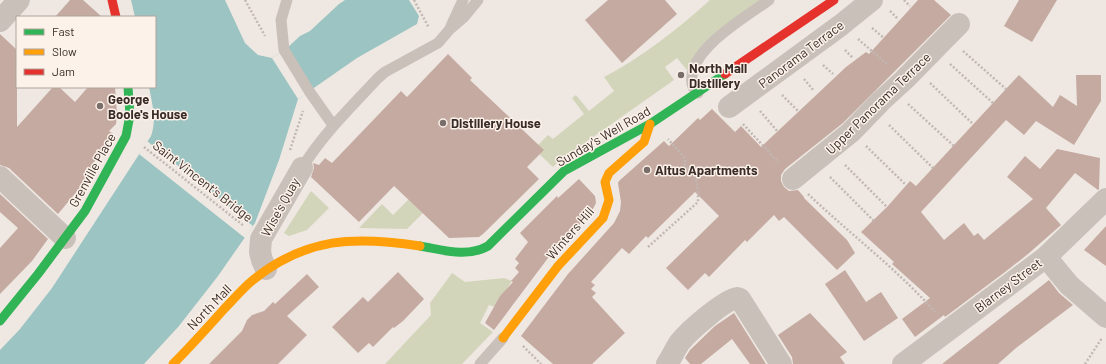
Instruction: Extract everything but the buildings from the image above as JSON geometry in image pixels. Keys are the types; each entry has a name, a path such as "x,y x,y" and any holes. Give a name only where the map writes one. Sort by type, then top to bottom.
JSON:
{"main road":[{"path":"112,0 116,16"},
{"name":"Sunday's Well Road","path":"266,269 309,248 345,240 374,240 462,253 484,250 564,171 650,124 834,0"},
{"name":"Grenville Place","path":"0,322 85,211 126,136 130,115 128,88"},
{"name":"Winters Hill","path":"503,338 558,266 603,218 608,206 605,182 606,178 609,173 644,142 650,124"},
{"name":"North Mall","path":"173,364 252,281 266,269"}],"street":[{"path":"0,21 19,0"},
{"name":"Panorama Terrace","path":"737,101 841,25 872,0"},
{"name":"Upper Panorama Terrace","path":"793,179 851,132 946,36"},
{"name":"Wise's Quay","path":"266,269 260,252 261,239 302,168"},
{"path":"0,177 65,238"},
{"name":"Blarney Street","path":"903,364 1046,257 1106,199"},
{"path":"1046,257 1069,285 1106,317"},
{"path":"667,364 680,343 691,331 734,298 740,299 781,364"}],"lane":[{"path":"287,0 280,20 284,50 309,91 333,125"},
{"path":"450,29 463,0"},
{"path":"302,168 313,149 333,125 381,75 438,43 478,0"},
{"path":"698,93 692,84 693,70 710,44 725,31 769,0"},
{"path":"480,364 503,338"}],"path":[{"path":"245,0 269,43"},
{"path":"414,0 438,43"},
{"path":"904,0 910,6"},
{"path":"841,25 904,80 973,124"},
{"path":"946,36 1006,89"},
{"path":"946,36 993,103"},
{"path":"904,80 954,146"},
{"path":"737,101 778,132"},
{"path":"737,101 793,179 820,206 873,251 924,300 949,329"},
{"path":"872,110 933,168"},
{"path":"851,132 906,185"},
{"path":"648,247 698,202 698,190 695,175 685,165 685,158 666,136"},
{"name":"Saint Vincent's Bridge","path":"144,146 250,231"},
{"path":"822,156 887,207"},
{"path":"822,156 874,221"},
{"path":"1085,364 1106,333"}],"green space":[{"path":"710,0 762,0 705,44 687,70 677,58 665,67 674,80 559,161 553,167 534,149 548,135 553,139 584,114 572,98 576,95 589,111 614,91 604,77 632,61 659,42"},
{"path":"311,191 329,208 307,230 289,236 284,233"},
{"path":"410,198 424,212 407,229 359,228 382,204 393,215"},
{"path":"452,273 465,282 504,278 512,281 495,307 489,305 480,323 493,332 462,364 385,364 431,315 430,303"}],"water":[{"path":"131,0 225,0 245,43 258,55 272,58 286,49 300,36 310,31 345,0 409,0 419,16 417,24 357,58 298,99 279,160 255,223 218,276 179,326 144,364 0,364 0,350 20,329 52,288 151,136 154,118 149,88 156,88 156,16 135,16"}],"pier":[{"path":"286,49 312,90 298,99 272,58"},
{"path":"147,141 253,226 245,238 139,154"}],"traffic: fast":[{"path":"420,246 455,252 472,252 488,246 564,171 650,124 725,74"},
{"path":"0,321 38,274 85,211 126,136 130,115 128,88"}],"traffic: slow":[{"path":"503,338 558,266 603,218 609,200 605,182 609,173 644,142 650,124"},
{"path":"173,364 249,283 292,255 332,243 353,241 374,241 420,246"}],"traffic: jam":[{"path":"112,0 116,16"},
{"path":"725,74 834,0"}],"place":[{"name":"North Mall Distillery","path":"681,75"},
{"name":"George Boole's House","path":"100,106"},
{"name":"Distillery House","path":"443,123"},
{"name":"Altus Apartments","path":"647,170"}]}
